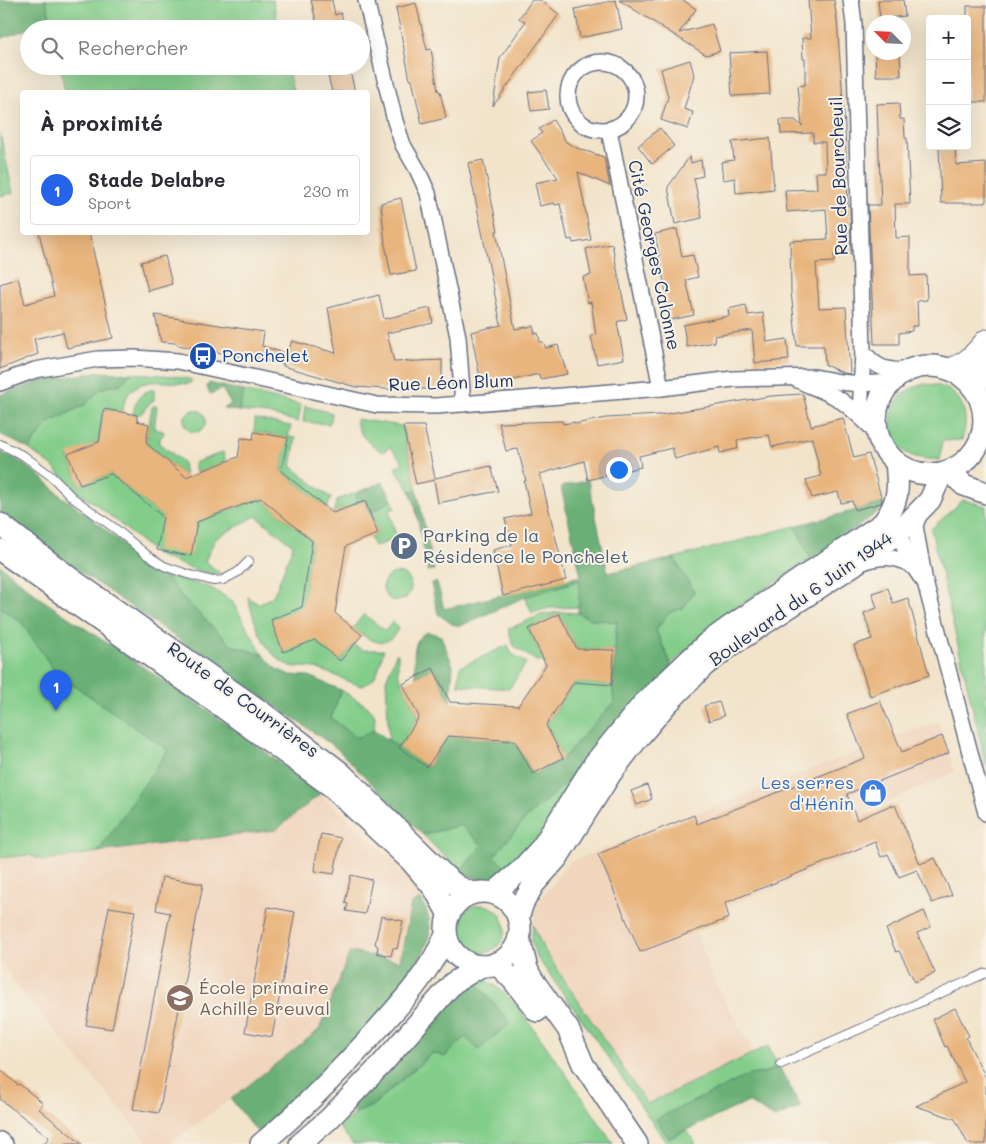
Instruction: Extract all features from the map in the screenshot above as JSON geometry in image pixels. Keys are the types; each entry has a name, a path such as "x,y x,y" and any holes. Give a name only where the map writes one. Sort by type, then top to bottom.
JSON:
{"main road":[{"path":"934,366 947,369 962,377 978,395 984,419 982,434 977,447 959,466 945,472 923,474 896,462 884,448 876,423 879,405 885,392 900,377 923,367 934,366"},
{"path":"982,434 986,460"},
{"name":"Boulevard du 6 Juin 1944","path":"494,893 520,871 542,847 594,764 643,704 683,664 721,632 884,523 894,508 898,490 896,462"},
{"path":"945,472 964,485 986,493"},
{"name":"Boulevard du 6 Juin 1944","path":"518,928 523,903 534,884 557,858 611,773 666,705 704,666 899,532 930,500 945,472"},
{"name":"Route de Courrières","path":"0,524 70,578 263,712 340,772 445,876 457,886 472,893"},
{"name":"Route de Courrières","path":"0,550 331,786 411,862 434,888 447,925"},
{"path":"261,1144 339,1071 398,1008 431,964 454,906 461,899 472,893 486,892 494,893 508,902 518,928 527,969 532,979 568,1030 583,1064 637,1144"},
{"path":"447,925 452,950 465,961 489,964 524,993 557,1038 583,1064"},
{"path":"300,1144 329,1119 382,1064 453,983 510,953 516,946 518,928"}],"street":[{"path":"366,0 394,121 403,145 417,169 428,194 458,337 463,404"},
{"name":"Rue de Bourcheuil","path":"851,0 854,24 863,352 860,416"},
{"path":"604,61 623,68 629,74 636,89 634,109 620,126 609,130 588,128 575,118 567,97 569,87 578,70 595,62 604,61"},
{"name":"Cité Georges Calonne","path":"609,130 661,388"},
{"path":"947,369 961,364 969,358 986,339"},
{"path":"978,395 978,376 986,339"},
{"path":"863,352 874,364 900,377"},
{"name":"Rue Léon Blum","path":"0,383 35,370 98,359 134,358 178,361 377,405 436,406 661,388 733,379 791,376 814,377 861,384 900,377"},
{"path":"791,376 805,385 836,398 860,416 878,434"},
{"path":"894,508 904,551 924,582"},
{"path":"921,509 915,526 924,582 986,813"},
{"path":"852,566 866,560 889,557 900,559 912,566"},
{"path":"0,1140 5,1144"}],"lane":[{"path":"0,444 24,456 51,476 73,498 164,566 213,581 223,580 238,572 249,561"},
{"path":"781,1064 986,973"}],"shaded area":[{"path":"938,721 955,772 870,810 875,846 726,907 729,918 695,931 715,982 754,1054 647,1104 543,948 533,925 536,906 569,862"},
{"name":"École primaire Achille Breuval","path":"320,794 396,862 421,899 411,904 400,961 350,952 319,1030 231,1099 168,1144 149,1144 0,965 0,858 29,855 45,861 98,852 276,830"}],"green space":[{"path":"0,0 46,0 51,20 20,20 20,32 0,39"},
{"path":"46,0 273,0 277,20 51,20"},
{"path":"62,75 289,75 293,90 65,90"},
{"path":"0,132 13,193 0,196"},
{"path":"98,372 132,373 121,384 102,388 86,404 47,424 29,449 0,434 0,395 40,381"},
{"path":"132,373 175,376 192,380 189,384 157,382 138,385 125,400 122,412 104,409 99,442 68,455 80,485 111,474 163,517 197,522 261,498 312,541 302,607 283,652 311,636 340,661 354,645 363,650 384,650 377,672 372,680 361,686 318,669 291,666 282,662 267,647 257,627 248,597 258,604 272,597 293,545 256,516 215,540 205,561 221,574 211,574 194,569 156,554 97,505 78,493 52,466 29,449 47,424 86,404 102,388 121,384"},
{"path":"209,383 244,391 239,411 223,409 231,404 222,389 211,394 209,393 207,387"},
{"path":"923,384 945,388 953,393 963,408 965,428 962,440 942,441 940,460 913,456 905,452 899,446 892,432 891,416 897,401 907,391"},
{"path":"154,389 154,400 140,414 133,414 139,398 145,392"},
{"path":"244,391 301,405 298,422 268,414 239,411"},
{"path":"153,406 157,406 154,429 164,433 158,442 183,462 185,476 146,443"},
{"path":"305,406 332,413 329,424 303,422"},
{"path":"195,410 203,413 206,421 203,429 195,432 187,429 184,421 187,413"},
{"path":"255,419 291,426 288,437 296,438 291,466 331,498 327,508 281,471 287,438 254,432"},
{"path":"356,419 402,426 417,491 410,491 395,468 403,462 390,447 382,452 369,442 359,430"},
{"path":"0,452 14,458 38,474 60,495 85,513 149,566 163,574 185,600 231,645 263,655 277,669 290,675 309,676 341,690 331,718 357,738 374,730 427,767 448,736 515,741 533,774 563,758 614,702 612,685 617,622 590,619 578,613 580,580 525,597 460,626 452,624 438,614 431,583 437,582 444,609 581,576 561,487 588,480 608,573 674,558 694,592 683,608 669,613 656,630 672,667 589,763 526,818 494,856 509,871 490,879 474,878 460,872 482,845 461,825 423,835 335,747 14,526 0,513"},
{"path":"223,452 226,462 196,473 194,463"},
{"path":"383,482 392,500 370,513 365,501 355,505 358,492"},
{"path":"410,491 417,491 434,570 428,571 415,505"},
{"path":"358,492 355,505 333,513 337,500"},
{"path":"392,500 395,508 389,511 397,538 374,547 370,537 378,534 370,513"},
{"path":"963,500 986,506 986,766 931,529"},
{"path":"883,503 884,507 811,559 795,526"},
{"path":"795,526 811,559 734,609 671,664 656,630 669,613 683,608 694,592 674,558"},
{"path":"0,565 41,599 200,705 320,794 276,830 98,852 168,750 56,673 21,622 0,607"},
{"path":"397,573 407,577 411,587 407,597 397,601 387,597 383,587 387,577"},
{"path":"163,574 211,588 232,601 263,655 231,645 185,600"},
{"path":"580,580 579,607 549,608 532,613 525,597"},
{"path":"0,607 21,622 56,673 169,750 98,852 45,861 29,855 0,858"},
{"path":"561,612 578,613 590,619 617,621 614,650 577,649 559,614 529,629 546,665 540,660 538,662 514,646 508,629 541,615"},
{"path":"364,614 385,631 393,621 398,629 388,640 377,642 371,640 353,628"},
{"path":"428,632 441,636 453,666 450,702 433,668 416,677 414,651 418,639"},
{"path":"508,645 511,653 526,663 509,689 458,685 460,667"},
{"path":"396,654 398,654 398,673 419,717 399,748 389,741 386,680"},
{"path":"574,682 612,685 614,702 563,758 546,725"},
{"path":"341,690 367,706 375,715 374,730 357,738 331,718"},
{"path":"589,763 552,823 509,871 494,856 526,818"},
{"path":"461,825 482,845 460,872 423,835"},
{"path":"421,899 429,921 428,942 406,979 373,1020 336,1060 258,1133 231,1099 319,1030 350,952 400,961 411,904"},
{"path":"481,905 490,907 498,912 503,920 505,929 503,938 498,946 490,951 481,953 472,951 464,946 459,938 457,929 459,920 464,912 472,907"},
{"path":"533,925 543,948 647,1104 768,1046 779,1067 764,1073 749,1075 669,1138 687,1130 696,1144 667,1144 536,956 531,940"},
{"path":"487,980 505,994 527,1019 613,1144 353,1144 339,1127 355,1113 372,1106 433,1053 445,1056 465,1037 510,1023 475,981"},
{"path":"475,981 510,1023 479,1050 465,1037 445,1057 432,1053 372,1106 355,1113 350,1108 449,997"},
{"path":"779,1067 801,1107 775,1118 748,1102 669,1138 656,1119 749,1075 764,1073"}],"building":[{"path":"311,0 332,0 335,15 341,13 343,20 316,20"},
{"path":"532,0 540,0 559,14 493,106 500,58 525,22 519,18"},
{"path":"616,0 622,29 580,38 575,9"},
{"path":"619,0 683,0 696,9 679,33 712,24 720,51 706,55"},
{"path":"808,0 834,0 837,21 845,127 848,206 850,206 851,254 834,255 834,262 816,263 819,308 846,307 850,374 825,365 824,346 797,346 791,292 790,241 828,239 826,209 787,212 785,190 817,189 816,172 826,172 825,142 813,142 813,133 781,134 780,120 795,120 802,126 798,86 805,85 805,59 803,59 802,38 811,38"},
{"path":"878,0 903,0 905,15 880,15"},
{"path":"416,3 427,50 431,49 438,91 440,91 446,118 422,124 412,80 410,80 396,8"},
{"path":"967,6 986,6 986,102 971,102 971,15 967,15"},
{"path":"767,51 770,94 732,96 729,53"},
{"path":"690,60 694,75 684,109 693,112 688,129 661,120 668,97 661,69"},
{"path":"875,60 900,60 901,76 876,76"},
{"path":"351,75 355,90 332,90 328,76"},
{"path":"546,90 549,109 531,111 528,92"},
{"path":"899,103 900,119 904,119 905,138 907,138 910,204 895,204 896,238 910,237 910,276 926,275 927,300 917,301 918,326 912,326 912,331 899,333 899,344 874,344 868,205 881,205 877,104"},
{"path":"553,120 566,142 577,148 604,157 610,186 578,172 591,240 573,243 572,239 568,240 560,204 555,205 554,203 540,206 535,183 558,178 531,141 542,133 539,129"},
{"path":"660,128 674,146 652,164 638,146"},
{"path":"770,138 774,189 736,193 735,178 723,180 721,162 734,160 732,142"},
{"path":"939,150 955,150 956,165 986,163 986,203 941,203"},
{"path":"690,156 691,163 701,160 703,176 694,178 702,218 675,224 668,187"},
{"path":"483,160 498,231 496,231 515,329 533,326 535,334 538,333 540,342 543,342 546,348 558,345 567,374 540,379 539,374 482,387 471,332 501,325 468,163"},
{"path":"401,198 416,271 391,275 385,244 381,203"},
{"path":"677,229 682,257 693,255 698,277 686,280 694,315 671,320 655,234"},
{"path":"40,235 90,235 113,338 67,348 63,332 34,339 38,354 0,369 0,284 18,278 25,304 54,296"},
{"path":"612,244 627,319 617,322 624,359 597,364 591,336 596,335 591,302 588,303 583,277 591,275 586,249"},
{"path":"165,256 172,284 148,291 141,262"},
{"path":"379,295 384,319 430,308 433,323 387,333 394,362 442,360 442,389 356,387 283,366 284,364 177,345 176,343 161,342 155,315 264,332 262,346 287,354 292,341 336,353 328,308"},
{"path":"746,305 748,315 763,313 767,342 787,339 789,360 755,363 752,330 714,336 715,342 687,347 683,325 729,316 728,309"},
{"path":"803,394 811,426 843,418 854,458 869,454 882,500 881,503 855,510 852,501 841,503 838,492 812,498 806,480 821,476 812,438 772,447 769,435 737,440 738,449 720,453 719,447 675,459 672,448 639,456 641,467 588,480 584,461 540,474 566,580 503,596 493,550 512,545 505,519 531,513 518,449 506,451 499,423 562,421 563,424 575,422 575,424 606,418 659,415 771,396"},
{"path":"104,409 137,415 137,421 149,424 146,443 186,477 238,457 241,438 253,439 254,432 288,438 281,471 333,513 365,501 378,534 346,546 335,613 362,635 340,661 315,640 283,652 271,620 302,607 312,541 261,498 197,522 191,556 157,550 163,517 111,474 80,485 68,454 99,442"},
{"path":"403,426 424,426 435,478 491,466 498,491 438,503 434,480 416,484"},
{"path":"888,588 893,603 908,598 929,675 870,696 854,645 872,639 864,613 877,608 872,593"},
{"path":"559,614 577,649 614,650 612,685 574,682 546,725 563,758 533,774 515,741 448,736 427,767 399,748 419,717 403,684 433,668 450,702 518,706 546,665 529,629"},
{"path":"880,701 902,752 942,736 949,753 847,794 857,820 895,805 920,864 935,858 952,895 932,903 917,870 899,877 888,854 881,857 875,842 725,903 729,918 640,952 598,854 694,815 697,824 865,758 847,714"},
{"path":"719,702 724,716 709,721 704,706"},
{"path":"647,785 652,799 637,805 631,791"},
{"path":"321,834 341,838 334,874 315,871"},
{"path":"351,875 372,880 365,914 346,911 348,904 345,903"},
{"path":"162,877 203,884 159,1113 133,1109 170,913 156,910"},
{"path":"109,907 135,911 112,1029 86,1025"},
{"path":"268,907 295,912 272,1037 245,1032"},
{"path":"924,911 931,927 917,933 935,973 915,982 899,951 896,952 886,929"},
{"path":"381,916 403,921 397,949 393,948 391,956 377,953 378,946 375,944"},
{"path":"955,1008 969,1036 966,1038 986,1078 986,1144 968,1144 955,1119 916,1106 965,1082 947,1046 945,1047 933,1019"},
{"path":"0,1069 43,1103 39,1109 82,1144 44,1144 49,1137 0,1099"}],"place":[{"name":"Ponchelet","path":"203,356"},
{"name":"Parking de la Résidence le Ponchelet","path":"404,546"},
{"name":"Stade Delabre","path":"56,711"},
{"name":"Les serres d'Hénin","path":"873,793"},
{"name":"École primaire Achille Breuval","path":"180,998"}]}
